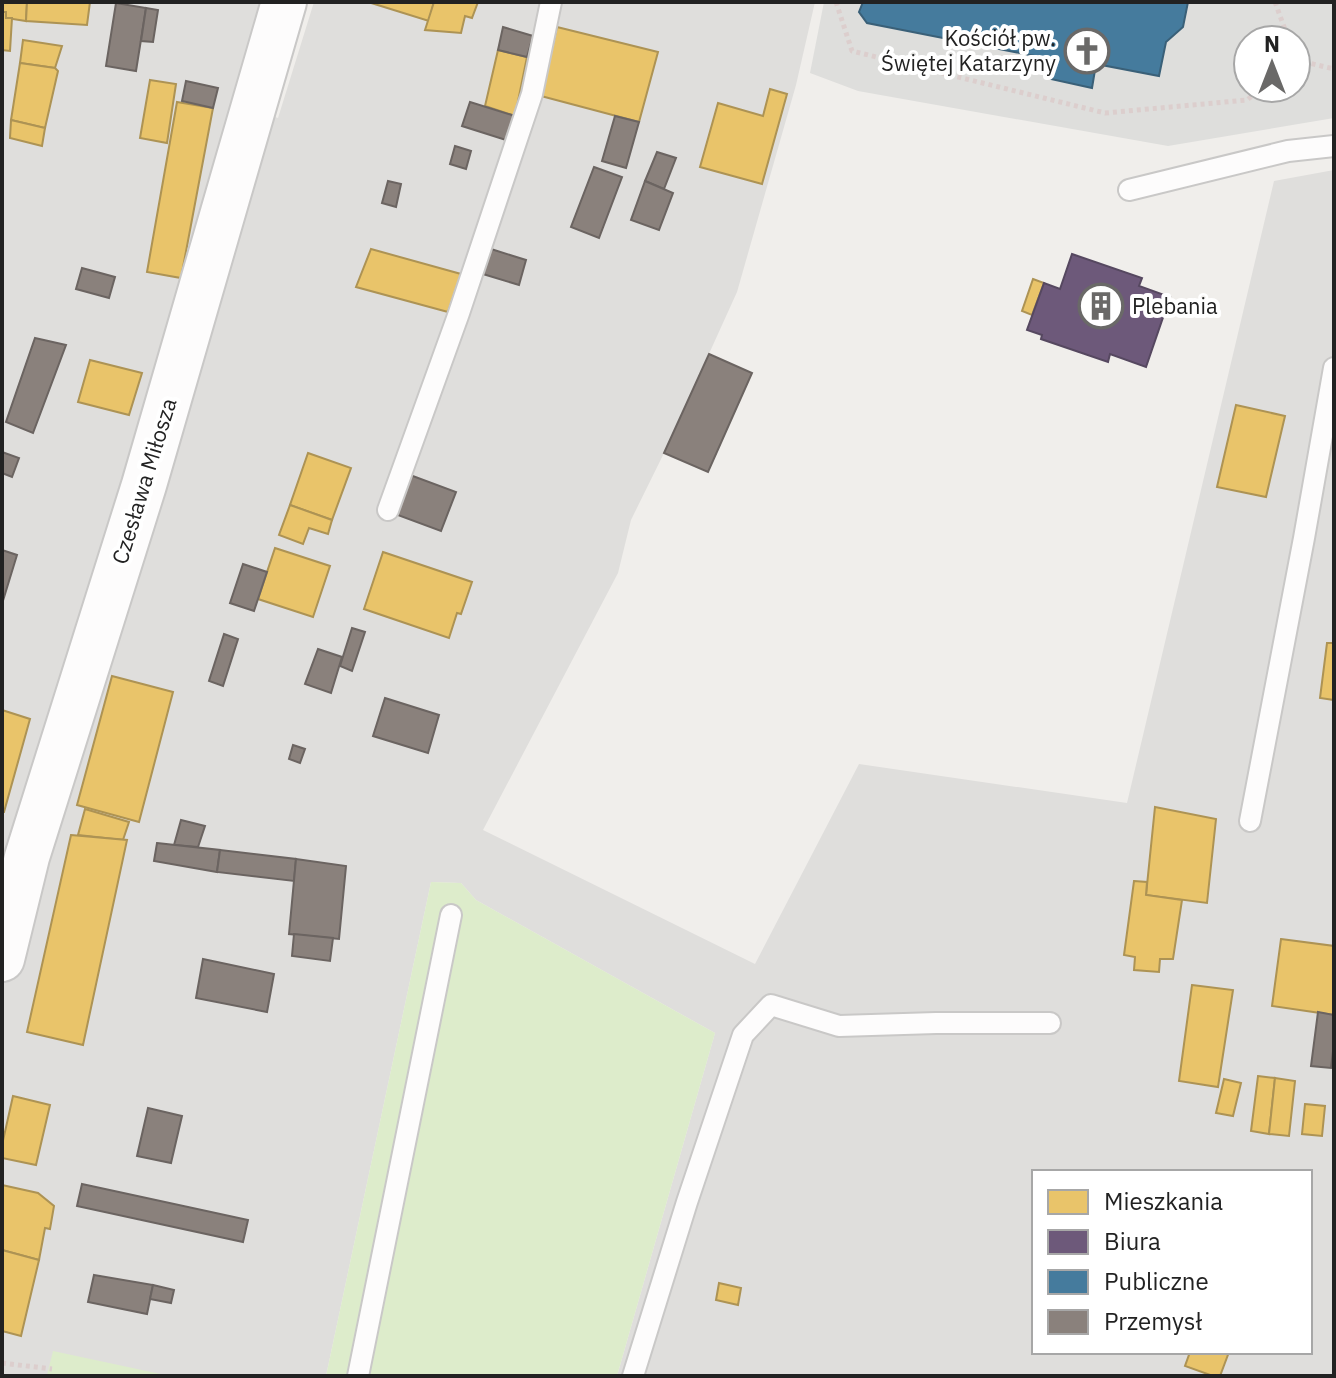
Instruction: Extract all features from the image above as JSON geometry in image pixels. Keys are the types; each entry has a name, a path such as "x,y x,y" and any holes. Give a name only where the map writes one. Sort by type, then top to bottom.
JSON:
{"street":[{"name":"Czesława Miłosza","path":"2,959 27,857 144,485 284,2"}],"lane":[{"path":"388,510 464,299 532,94 551,2"},
{"path":"1129,190 1288,151 1334,146"},
{"path":"1250,821 1334,368"},
{"path":"358,1376 451,915"},
{"path":"633,1376 743,1035 771,1005 839,1026 1050,1023"}],"path":[{"path":"836,2 852,51 1105,113 1232,101"},
{"path":"1275,2 1283,24"},
{"path":"1312,64 1334,69"},
{"path":"2,1363 52,1369"}],"shaded area":[{"path":"2,2 267,2 239,106 278,118 314,2 815,2 796,85 737,292 631,520 618,573 483,830 755,964 859,764 1127,803 1274,181 1334,170 1334,1376 617,1376 715,1033 476,900 461,883 431,882 326,1376 2,1376"},
{"path":"824,2 1334,2 1334,118 1168,146 858,91 810,73"}],"green space":[{"path":"431,882 461,883 476,900 715,1033 617,1376 326,1376"},
{"path":"53,1351 170,1376 47,1375"}],"building: Mieszkania":[{"path":"2,2 27,2 26,21 6,18 6,12 2,12"},
{"path":"27,2 90,2 87,25 26,21"},
{"path":"368,2 434,2 429,21"},
{"path":"434,2 478,2 472,18 465,16 461,33 425,30"},
{"path":"2,12 6,12 6,18 12,18 10,51 2,50"},
{"path":"557,27 658,52 639,122 541,96"},
{"path":"23,40 62,46 55,68 20,63"},
{"path":"498,50 527,57 515,116 485,106"},
{"path":"20,63 58,71 45,128 11,120"},
{"path":"150,80 176,84 167,143 140,138"},
{"path":"770,89 787,94 762,184 700,167 718,103 763,116"},
{"path":"177,102 213,108 181,278 147,272"},
{"path":"11,120 45,128 42,146 10,138"},
{"path":"371,249 461,274 448,312 356,287"},
{"path":"1033,279 1044,283 1032,315 1022,311"},
{"path":"90,360 142,373 129,415 78,402"},
{"path":"1236,405 1285,416 1266,497 1217,487"},
{"path":"308,453 351,468 332,520 290,505"},
{"path":"290,505 332,520 328,534 309,528 303,544 279,535"},
{"path":"275,548 330,566 313,617 258,599"},
{"path":"383,552 472,582 449,638 364,609"},
{"path":"1327,643 1334,643 1334,700 1320,698"},
{"path":"112,676 173,692 139,822 77,805"},
{"path":"2,710 30,719 4,812 2,812"},
{"path":"1155,807 1216,819 1207,903 1146,895"},
{"path":"85,809 129,822 123,840 78,835"},
{"path":"71,835 127,840 83,1045 27,1032"},
{"path":"1134,881 1147,882 1146,895 1182,900 1173,959 1160,959 1159,972 1134,970 1135,957 1124,955"},
{"path":"1281,939 1334,946 1334,1015 1272,1006"},
{"path":"1192,985 1233,990 1218,1087 1179,1081"},
{"path":"1258,1076 1275,1078 1269,1134 1251,1131"},
{"path":"1275,1078 1295,1081 1289,1136 1269,1134"},
{"path":"1224,1079 1241,1083 1233,1116 1216,1113"},
{"path":"13,1096 50,1105 36,1165 2,1158"},
{"path":"1305,1104 1325,1106 1322,1136 1302,1134"},
{"path":"2,1185 38,1193 54,1206 50,1229 45,1228 39,1260 2,1250"},
{"path":"2,1250 39,1260 21,1336 2,1331"},
{"path":"719,1283 741,1288 738,1305 716,1300"},
{"path":"1189,1354 1228,1354 1220,1376 1185,1366"}],"building: Biura":[{"name":"Plebania","path":"1072,254 1142,278 1139,286 1170,297 1146,367 1110,354 1108,362 1041,339 1042,335 1027,330 1044,283 1060,289"}],"building: Publiczne":[{"name":"Kościół pw. Świętej Katarzyny","path":"863,2 1188,2 1183,27 1166,42 1159,76 1096,64 1092,88 1051,79 1055,60 867,23 859,12"}],"building: Przemysł":[{"path":"116,3 146,8 136,71 106,66"},
{"path":"146,8 158,10 153,42 141,41"},
{"path":"503,27 533,36 527,57 498,50"},
{"path":"186,81 218,88 213,108 182,101"},
{"path":"470,102 515,116 506,140 462,126"},
{"path":"615,116 639,122 626,168 602,161"},
{"path":"455,146 471,151 466,169 450,164"},
{"path":"657,152 676,158 664,189 645,181"},
{"path":"594,167 622,177 599,238 571,227"},
{"path":"388,181 401,184 396,207 382,203"},
{"path":"645,181 673,193 659,230 631,220"},
{"path":"491,249 526,260 519,285 483,274"},
{"path":"82,268 115,277 109,298 76,289"},
{"path":"35,338 66,345 33,433 6,422"},
{"path":"709,354 752,373 708,472 664,453"},
{"path":"2,452 19,458 12,477 2,473"},
{"path":"410,475 456,492 441,531 395,514"},
{"path":"2,550 17,555 2,604"},
{"path":"243,564 267,572 254,611 230,603"},
{"path":"352,628 365,632 352,671 340,666"},
{"path":"224,634 238,639 223,686 209,681"},
{"path":"318,649 342,657 331,693 305,684"},
{"path":"385,698 439,715 428,753 373,736"},
{"path":"293,745 305,749 300,763 289,759"},
{"path":"181,820 205,826 198,847 174,845"},
{"path":"157,843 220,850 217,872 154,861"},
{"path":"220,850 296,859 294,881 217,872"},
{"path":"296,859 346,866 339,939 289,934"},
{"path":"294,934 333,938 330,961 292,956"},
{"path":"203,959 274,974 267,1012 196,998"},
{"path":"1318,1012 1334,1015 1331,1068 1311,1066"},
{"path":"148,1108 182,1116 171,1163 137,1156"},
{"path":"82,1184 248,1220 243,1242 77,1206"},
{"path":"94,1275 153,1285 147,1314 88,1302"},
{"path":"153,1285 174,1290 171,1303 150,1299"}],"place":[{"name":"Kościół pw. Świętej Katarzyny","path":"1087,51"},
{"name":"Plebania","path":"1101,306"}]}
